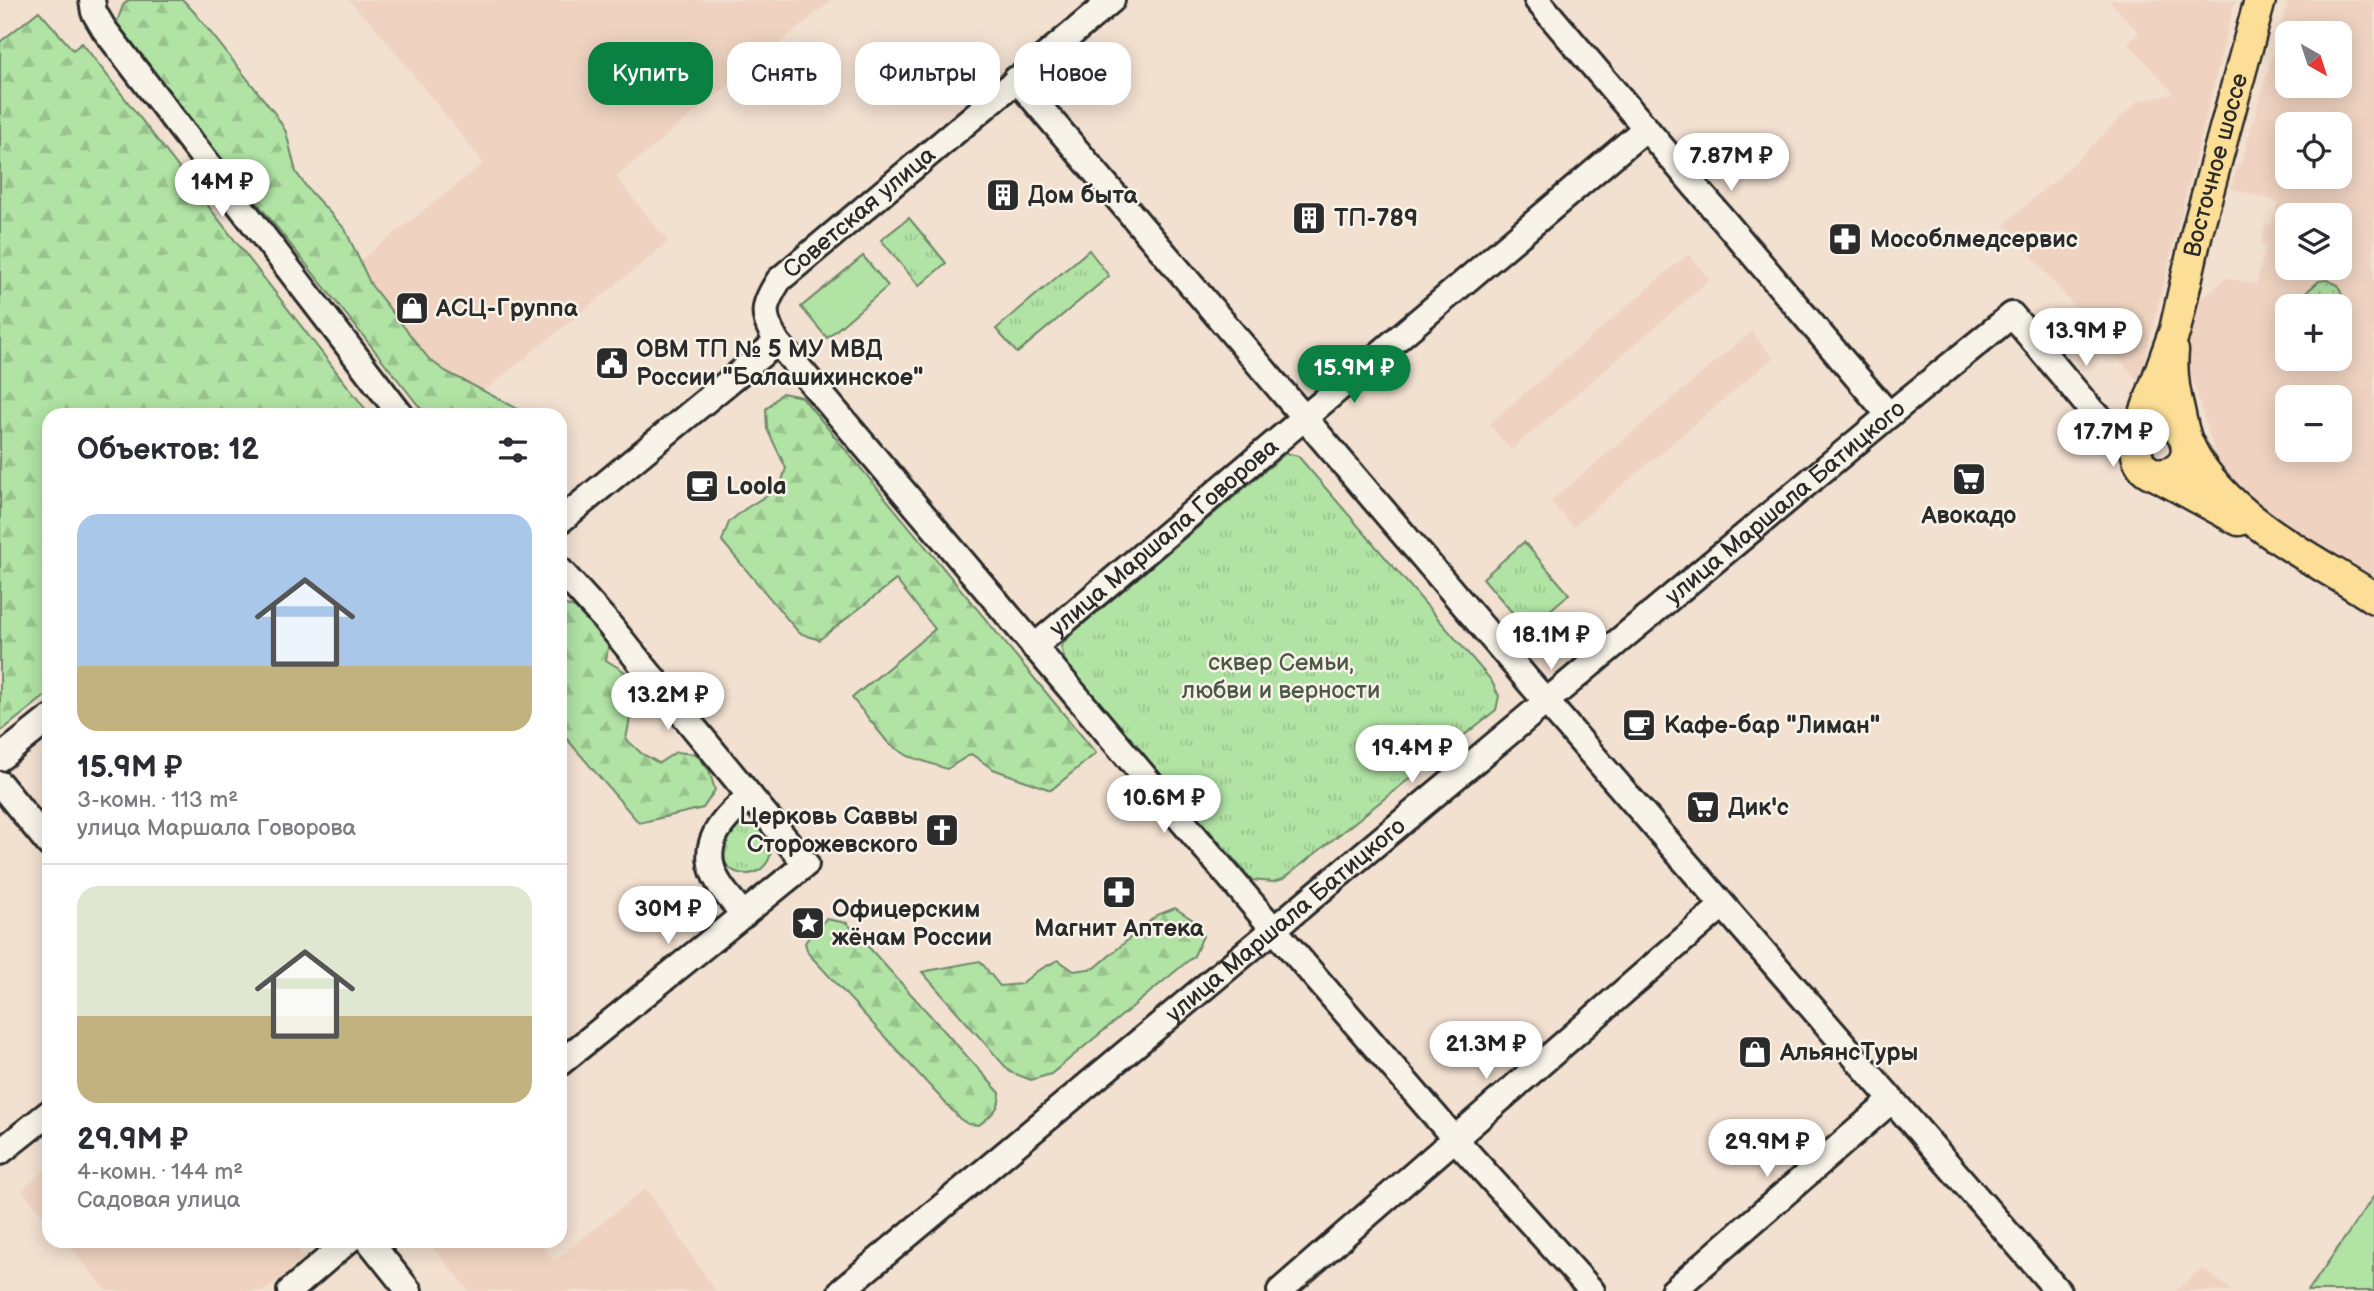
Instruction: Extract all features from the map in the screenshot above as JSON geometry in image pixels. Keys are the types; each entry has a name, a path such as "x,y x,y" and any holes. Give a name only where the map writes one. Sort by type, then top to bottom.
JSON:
{"main road":[{"name":"Восточное шоссе","path":"2260,0 2197,232 2175,330 2139,449 2374,598"},
{"name":"Восточное шоссе","path":"2175,330 2173,378 2176,401 2187,440 2195,456 2217,485 2253,519 2294,548"},
{"path":"2159,421 2178,427 2187,440 2185,458 2178,468 2165,474 2154,473 2139,449 2145,426 2159,421"}],"street":[{"path":"92,0 94,12 104,29 396,408"},
{"name":"Советская улица","path":"1061,42 1112,0"},
{"path":"1537,0 1889,415"},
{"name":"Советская улица","path":"777,342 768,325 765,302 779,280 1014,81"},
{"path":"1038,105 1722,906 2057,1291"},
{"name":"улица Маршала Говорова","path":"1034,647 1646,128"},
{"name":"улица Маршала Батицкого","path":"841,1291 2012,315 2093,412 2139,449"},
{"path":"567,515 777,342 1275,930 1455,1139 1592,1291"},
{"path":"567,579 606,621 806,864 567,1057"},
{"path":"0,758 42,725"},
{"path":"0,784 42,835"},
{"path":"744,915 719,885 712,868 710,852 713,836 722,821 750,796"},
{"path":"1280,1291 1722,906"},
{"path":"1673,1291 1891,1101"},
{"path":"0,1152 42,1119"},
{"path":"290,1291 340,1248"},
{"path":"375,1248 410,1291"}],"shaded area":[{"path":"349,0 832,0 781,42 727,42 727,86 713,98 713,42 588,42 588,105 704,105 616,177 668,242 463,408 348,270 484,163 379,32"},
{"path":"2109,0 2235,0 2139,382 2004,224 2068,169 2138,101 2174,94 2128,43 2139,33"},
{"path":"2288,0 2374,0 2374,579 2260,505 2220,471 2185,354 2196,304 2226,278 2256,284 2266,246 2261,244 2266,224 2271,225 2275,212 2275,280 2352,280 2352,203 2278,203 2231,188 2238,164 2241,164 2275,45 2275,98 2352,98 2352,21 2282,21"},
{"path":"1688,254 1710,280 1511,450 1489,424"},
{"path":"1751,332 1773,358 1573,527 1551,501"},
{"path":"42,1173 42,1214 22,1190"},
{"path":"646,1188 716,1291 469,1291 434,1248 544,1248 554,1261"},
{"path":"71,1248 296,1248 305,1259 264,1291 107,1291"},
{"path":"2202,1269 2234,1291 2175,1291"}],"green space":[{"path":"129,0 183,0 276,115 286,132 296,172 345,229 371,285 429,359 445,371 516,408 420,408 116,25 123,5"},
{"path":"39,11 73,50 82,43 365,408 42,408 42,699 0,732 0,42"},
{"path":"909,218 946,263 919,286 881,240"},
{"path":"1089,250 1109,276 1017,353 996,329"},
{"path":"863,256 888,286 827,338 801,307"},
{"path":"2327,280 2338,285 2341,294 2304,294 2319,281"},
{"path":"782,393 802,397 1096,753 1051,790 993,769 971,754 947,769 908,756 889,744 852,698 935,629 896,580 819,640 799,633 722,541 729,522 780,487 786,468 767,429 766,409"},
{"name":"сквер Семьи, любви и верности","path":"1286,453 1298,456 1491,680 1499,696 1496,710 1283,879 1273,882 1252,880 1066,666 1061,646 1075,631"},
{"path":"1524,542 1569,594 1527,630 1483,578"},
{"path":"567,605 575,608 609,642 606,660 640,681 644,702 630,719 626,739 641,753 659,763 676,752 696,754 709,770 715,790 703,808 639,823 567,739"},
{"path":"746,824 764,831 771,849 764,867 746,874 728,867 721,849 728,831"},
{"path":"1175,908 1193,920 1203,936 1194,956 1051,1074 1031,1080 1010,1072 922,972 980,961 1000,986 1021,984 1037,971 1058,960 1074,971 1095,968 1157,915"},
{"path":"826,919 847,923 1000,1093 997,1108 979,1125 968,1124 960,1119 808,953 805,943"},
{"path":"2374,1196 2374,1291 2308,1291"}],"place":[{"name":"Дом быта","path":"1003,195"},
{"name":"ТП-789","path":"1309,218"},
{"name":"Мособлмедсервис","path":"1845,239"},
{"name":"АСЦ-Группа","path":"412,308"},
{"name":"ОВМ ТП № 5 МУ МВД России \"Балашихинское\"","path":"612,363"},
{"name":"Авокадо","path":"1969,479"},
{"name":"Loola","path":"702,486"},
{"name":"Кафе-бар \"Лиман\"","path":"1639,725"},
{"name":"Дик'с","path":"1703,807"},
{"name":"Церковь Саввы Сторожевского","path":"942,830"},
{"name":"Магнит Аптека","path":"1119,892"},
{"name":"Офицерским жёнам России","path":"808,923"},
{"name":"АльянсТуры","path":"1755,1052"}]}
